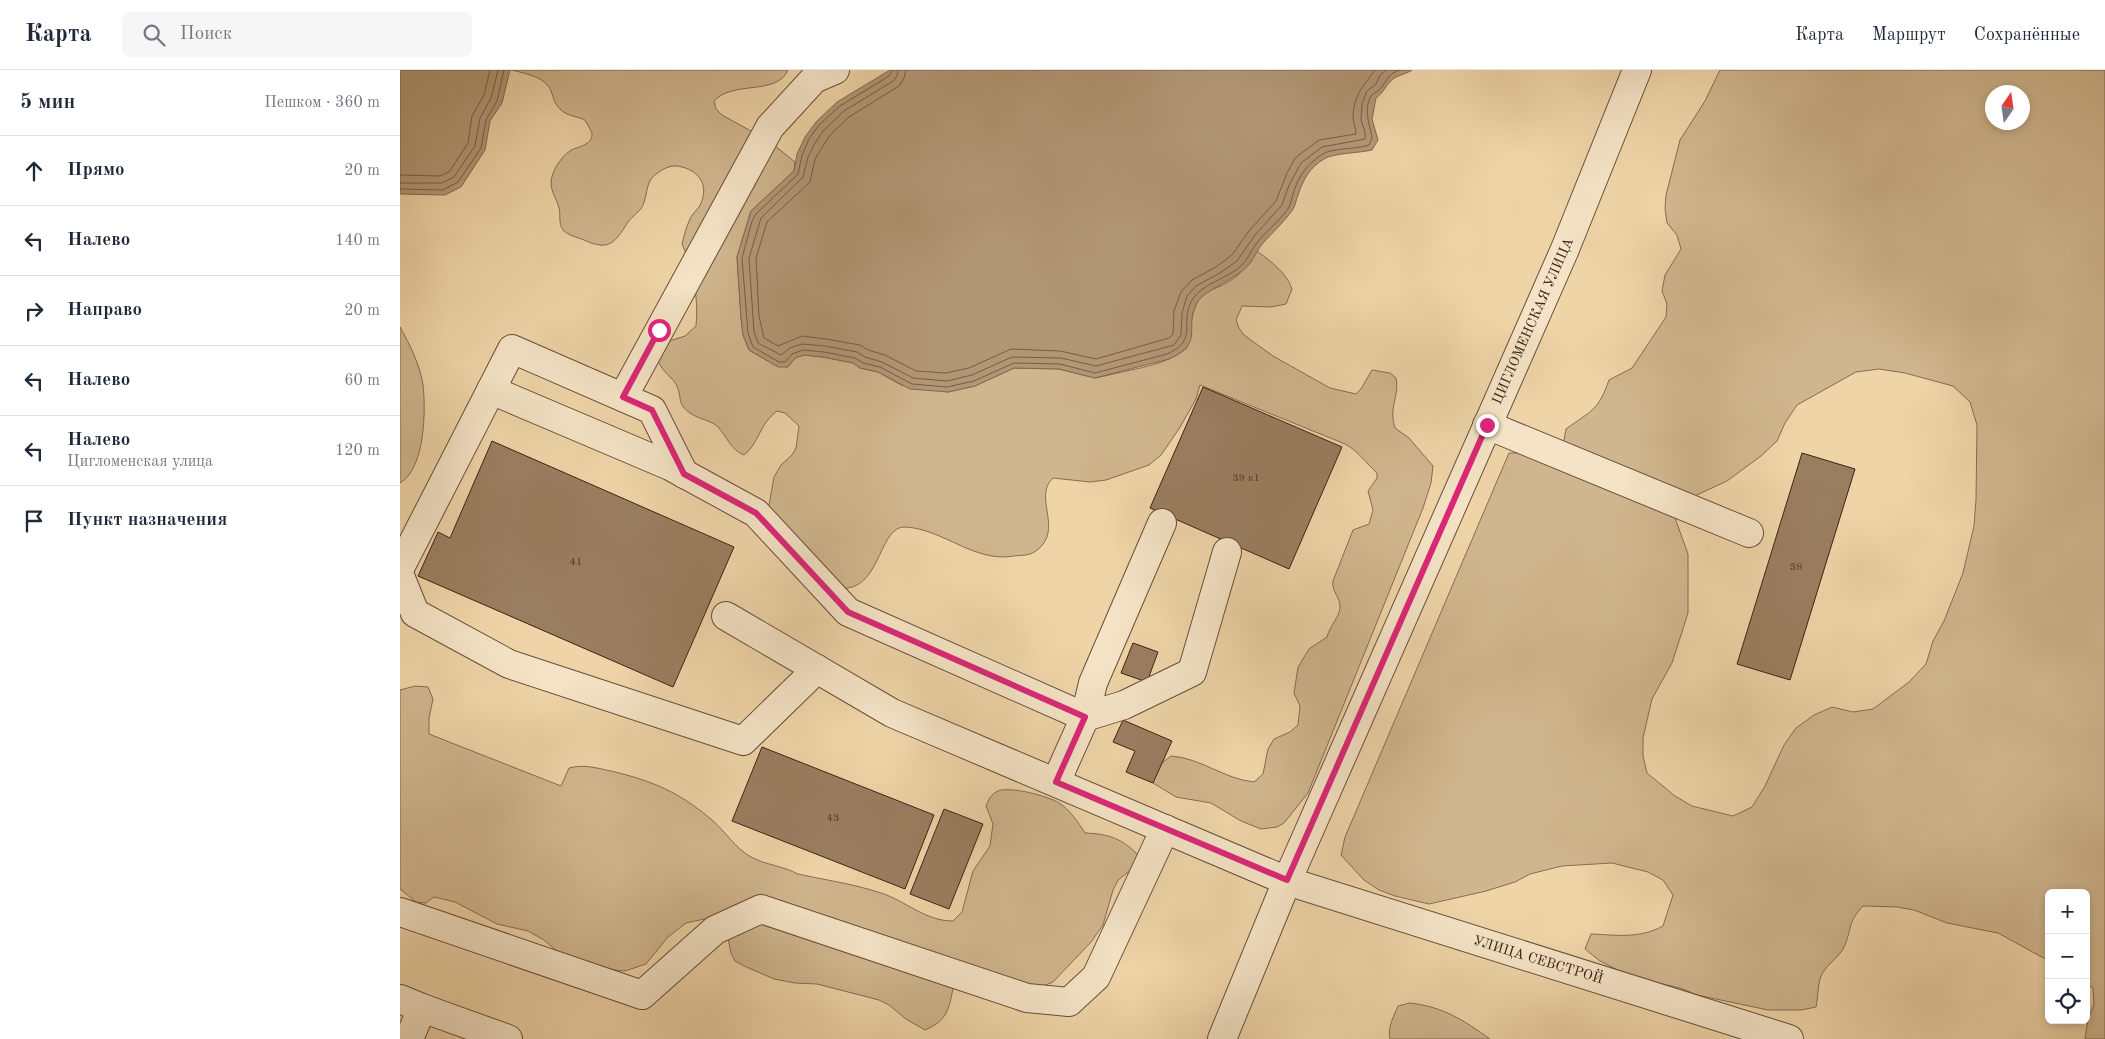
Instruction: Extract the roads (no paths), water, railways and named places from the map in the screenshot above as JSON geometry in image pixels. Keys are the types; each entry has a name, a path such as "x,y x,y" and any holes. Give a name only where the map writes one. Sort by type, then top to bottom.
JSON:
{"street":[{"path":"623,397 770,128 814,79 834,70"},
{"name":"ЦИГЛОМЕНСКАЯ УЛИЦА","path":"1222,1039 1287,880 1565,249 1637,70"},
{"path":"400,568 512,349 652,410 684,474"},
{"path":"491,390 684,474 756,513 848,612 1085,717 1124,705 1192,672 1227,552"},
{"path":"1487,425 1749,533"},
{"path":"1056,782 1085,717 1093,683 1162,523"},
{"path":"400,576 415,613 509,664 743,741 817,670"},
{"name":"УЛИЦА СЕВСТРОЙ","path":"726,616 892,713 1287,880 1789,1039"},
{"path":"400,912 642,996 715,930 761,909 1027,998 1069,1002 1096,977 1166,828"},
{"path":"409,1039 411,1003 508,1039"}],"water":[{"path":"400,70 510,70 502,103 490,121 485,150 461,187 445,195 400,194"},
{"path":"890,70 1412,70 1397,76 1376,98 1372,119 1378,140 1372,150 1334,155 1324,159 1311,170 1300,189 1292,210 1263,243 1251,262 1238,274 1207,293 1197,303 1193,312 1190,340 1187,347 1180,353 1169,359 1095,378 1059,369 1014,368 975,386 948,392 910,389 878,372 860,368 853,363 823,357 804,355 795,358 788,367 778,367 749,350 743,335 737,257 751,211 794,171 797,154 805,137 816,122 837,102"}]}
